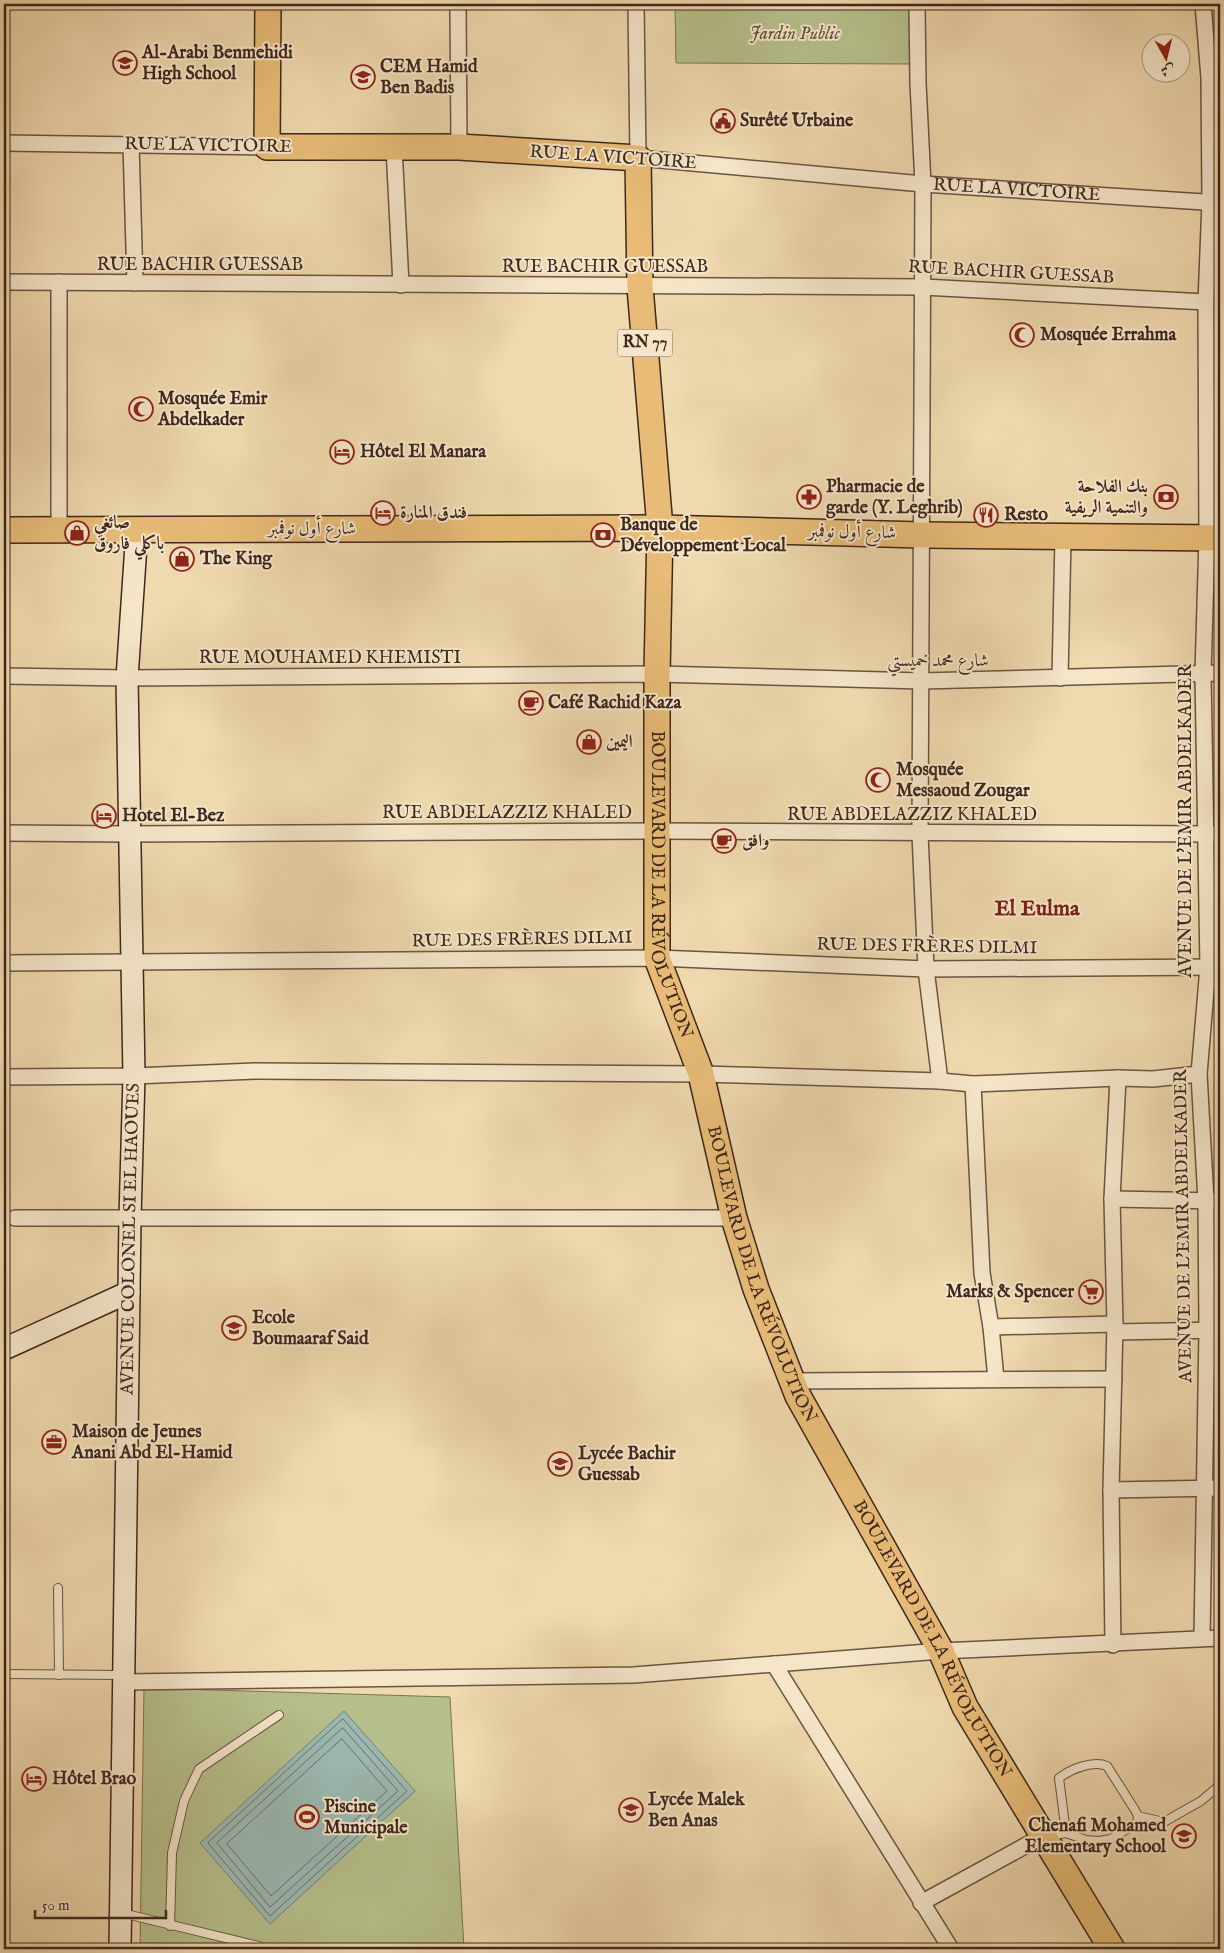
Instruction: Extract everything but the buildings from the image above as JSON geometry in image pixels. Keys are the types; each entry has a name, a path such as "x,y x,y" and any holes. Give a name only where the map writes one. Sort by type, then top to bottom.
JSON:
{"main road":[{"path":"267,147 268,4"},
{"name":"RUE LA VICTOIRE","path":"267,147 459,147 638,158"},
{"name":"RN 77","path":"638,158 640,287 660,528"},
{"name":"شارع أول نوفمبر","path":"4,530 660,528 922,535 1213,538"},
{"name":"BOULEVARD DE LA RÉVOLUTION","path":"660,528 657,674 657,958 701,1074 734,1218 756,1289 802,1405 941,1651 965,1707 1055,1835 1112,1949"},
{"name":"AVENUE COLONEL SI EL HAOUES","path":"120,1949 130,1218 134,1076 128,678 137,530"},
{"path":"4,1349 129,1292"}],"street":[{"path":"458,4 459,147"},
{"path":"636,4 638,158"},
{"path":"917,4 918,83 923,184 920,834 926,969 940,1081"},
{"name":"AVENUE DE L'EMIR ABDELKADER","path":"1202,1638 1203,1488 1214,1330 1213,1201 1199,1074 1214,967 1214,834 1204,674 1213,538 1206,302 1215,203 1215,78 1203,4"},
{"name":"RUE LA VICTOIRE","path":"4,143 267,147"},
{"path":"131,144 135,283"},
{"path":"394,147 401,285"},
{"name":"RUE LA VICTOIRE","path":"638,158 923,184 1215,203"},
{"name":"RUE BACHIR GUESSAB","path":"4,282 640,287 923,287 1206,302"},
{"path":"59,282 59,530"},
{"path":"1060,678 1063,537"},
{"name":"RUE MOUHAMED KHEMISTI","path":"4,676 128,678 657,674"},
{"name":"شارع محمد خميستي","path":"657,674 922,681 1220,674"},
{"name":"RUE ABDELAZZIZ KHALED","path":"4,832 131,834 656,831 920,834 1214,834"},
{"name":"RUE DES FRÈRES DILMI","path":"4,963 657,958 926,969 1214,967"},
{"path":"4,1077 134,1076 255,1071 701,1074 940,1081 974,1084 1118,1078 1153,1079 1199,1074"},
{"path":"1113,1645 1111,1490 1115,1328 1112,1199 1118,1078"},
{"path":"974,1084 982,1273 991,1327 996,1379"},
{"path":"1112,1199 1213,1201"},
{"path":"15,1218 734,1218"},
{"path":"991,1327 1214,1330"},
{"path":"792,1381 1114,1379"},
{"path":"1111,1490 1220,1488"},
{"path":"124,1679 634,1675 941,1651 1113,1645 1220,1638"},
{"path":"774,1664 951,1949"},
{"path":"921,1903 1055,1835"}],"lane":[{"path":"58,1588 59,1675"},
{"path":"4,1674 124,1679"},
{"path":"170,1926 172,1853 184,1801 199,1769 279,1715"},
{"path":"1099,1763 1107,1766 1138,1816 1137,1823 1111,1839 1099,1841 1055,1835 1059,1778 1068,1771 1099,1763"},
{"path":"1138,1816 1164,1822 1201,1801 1220,1785"},
{"path":"120,1913 259,1946 263,1949"}],"green space":[{"name":"Jardin Public","path":"675,4 913,4 914,64 676,63"},
{"path":"144,1688 450,1697 464,1949 140,1949"}],"water":[{"name":"Piscine Municipale","path":"344,1711 415,1791 270,1924 200,1843"}],"place":[{"name":"Al-Arabi Benmehidi High School","path":"125,63"},
{"name":"CEM Hamid Ben Badis","path":"363,77"},
{"name":"Surêté Urbaine","path":"723,121"},
{"name":"Mosquée Errahma","path":"1022,335"},
{"name":"Mosquée Emir Abdelkader","path":"141,409"},
{"name":"Hôtel El Manara","path":"342,452"},
{"name":"Pharmacie de garde (Y. Leghrib)","path":"809,497"},
{"name":"بنك الفلاحة والتنمية الريفية","path":"1166,497"},
{"name":"فندق المنارة","path":"383,513"},
{"name":"Resto","path":"986,515"},
{"name":"صائغي باكلي فاروق","path":"77,533"},
{"name":"Banque de Développement Local","path":"603,535"},
{"name":"The King","path":"182,559"},
{"name":"Café Rachid Kaza","path":"531,703"},
{"name":"اليمين","path":"589,742"},
{"name":"Mosquée Messaoud Zougar","path":"878,780"},
{"name":"Hotel El-Bez","path":"104,816"},
{"name":"وافق","path":"724,841"},
{"name":"Marks & Spencer","path":"1091,1292"},
{"name":"Ecole Boumaaraf Said","path":"234,1328"},
{"name":"Maison de Jeunes Anani Abd El-Hamid","path":"54,1442"},
{"name":"Lycée Bachir Guessab","path":"560,1464"},
{"name":"Hôtel Brao","path":"34,1779"},
{"name":"Lycée Malek Ben Anas","path":"631,1810"},
{"name":"Piscine Municipale","path":"307,1817"},
{"name":"Chenafi Mohamed Elementary School","path":"1184,1836"}],"district":[{"name":"El Eulma","path":"1037,909"}]}
